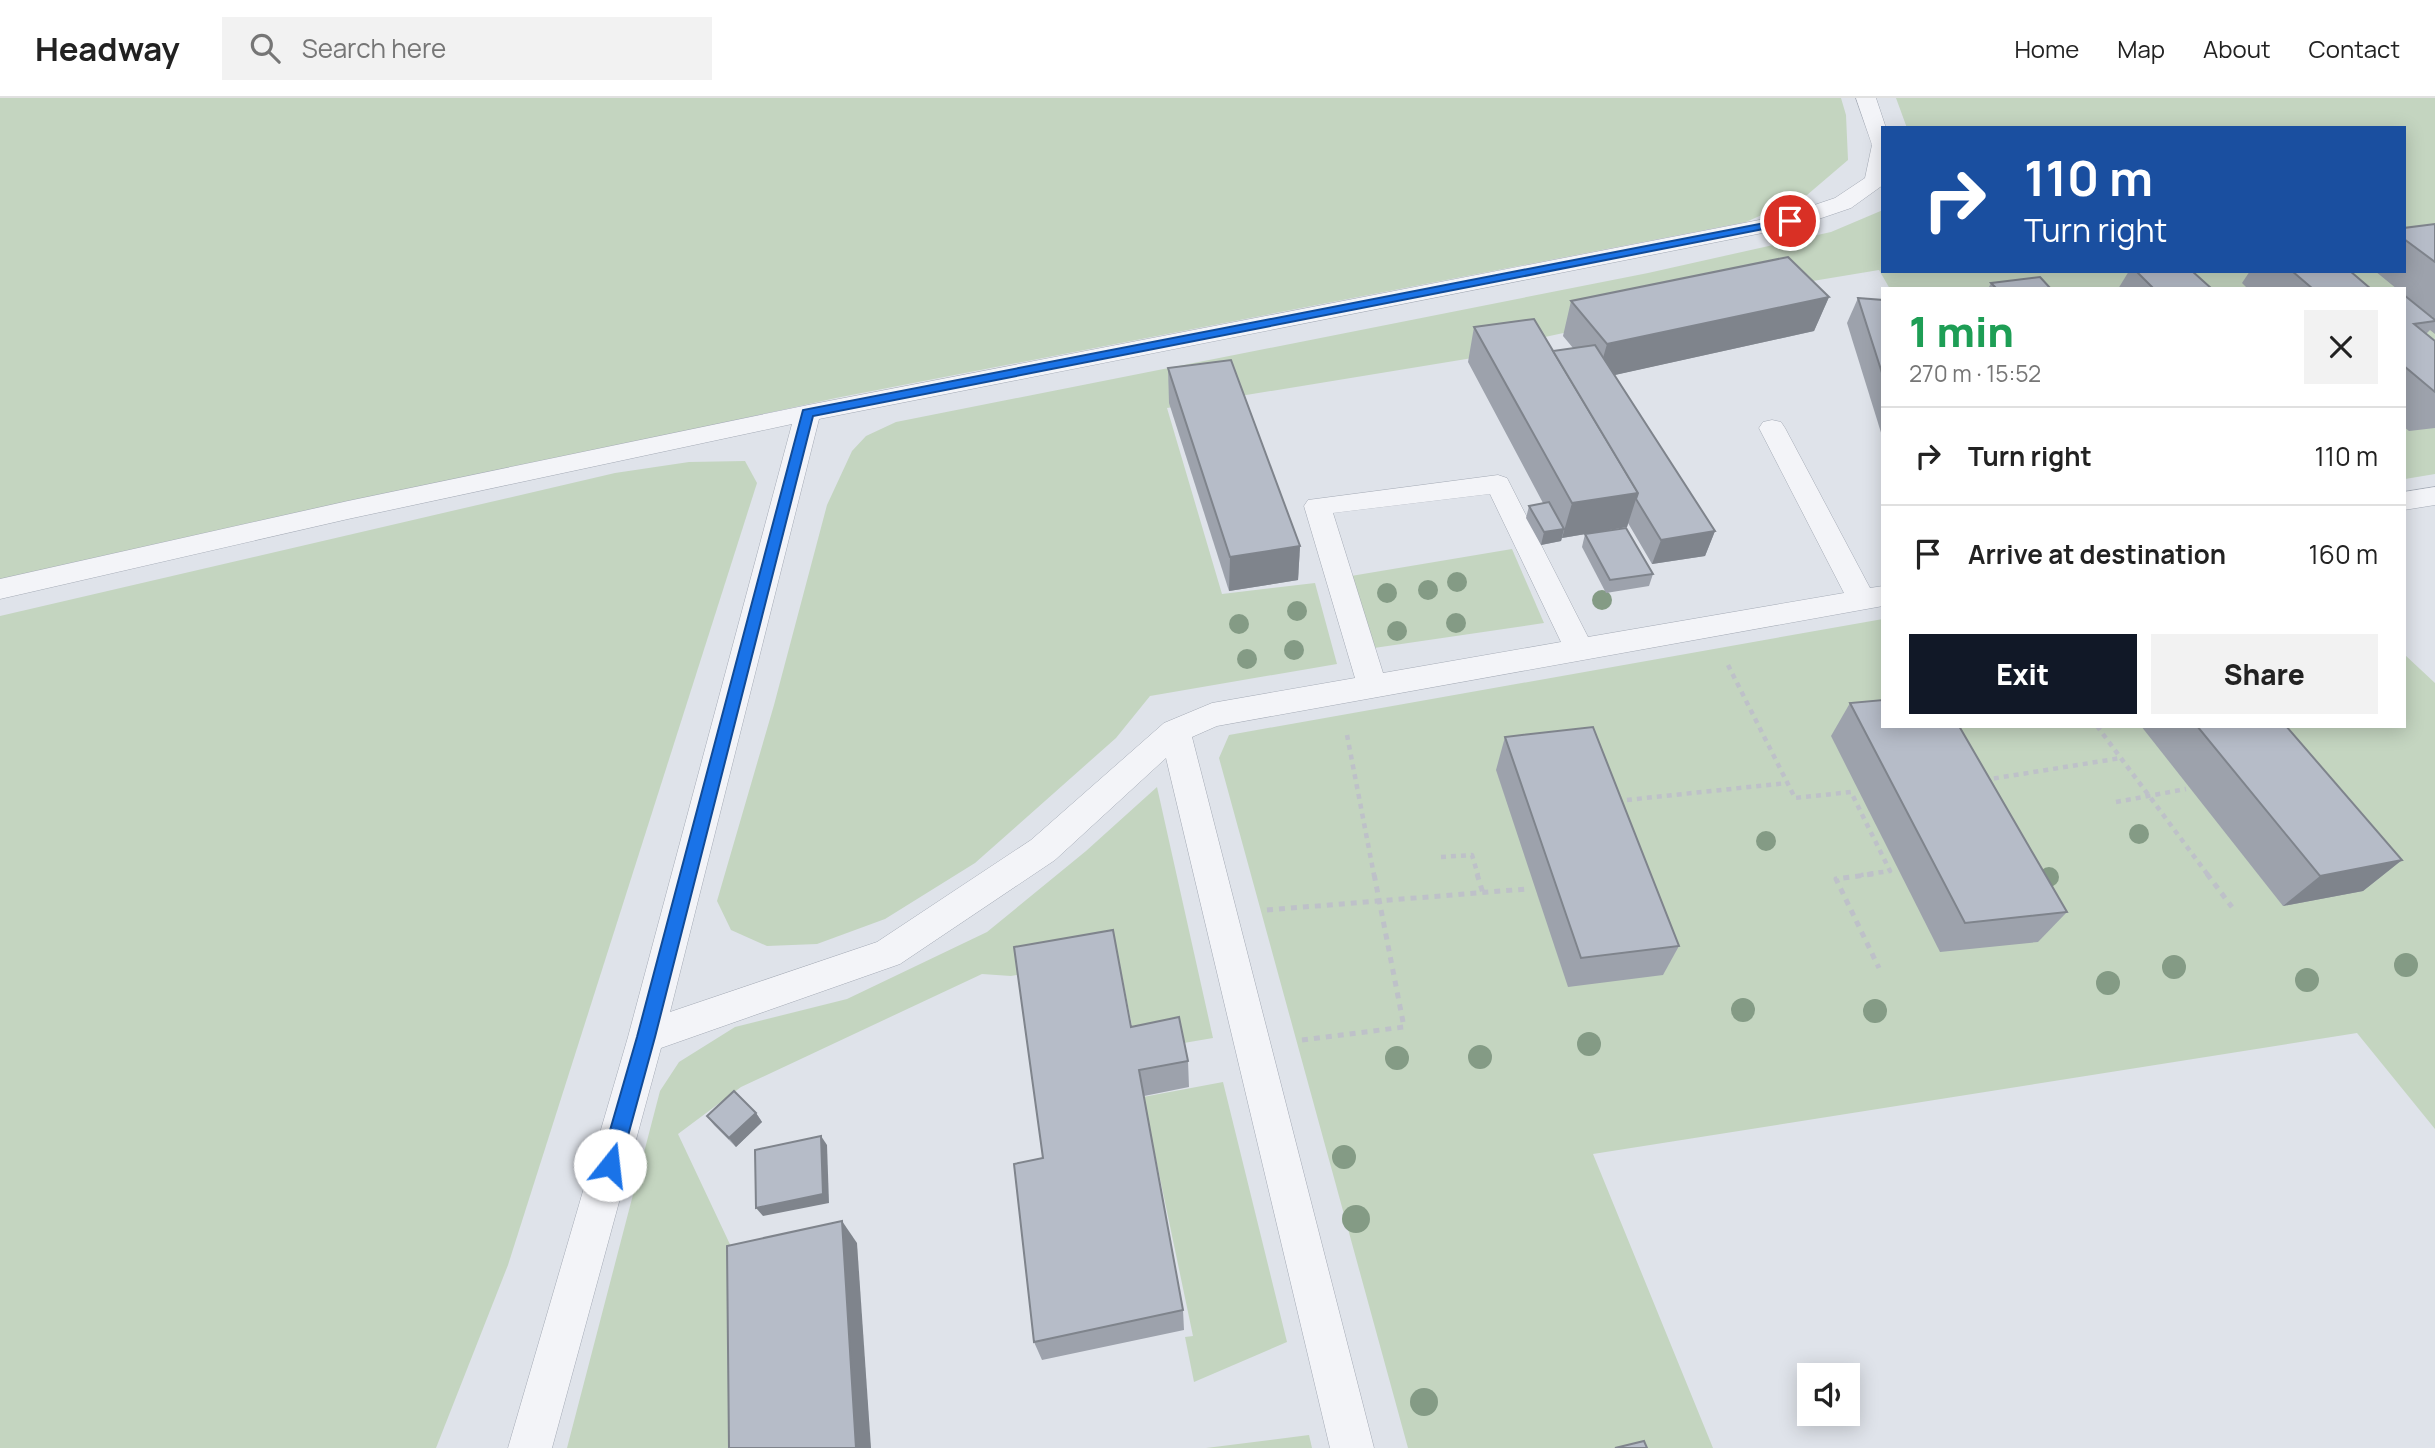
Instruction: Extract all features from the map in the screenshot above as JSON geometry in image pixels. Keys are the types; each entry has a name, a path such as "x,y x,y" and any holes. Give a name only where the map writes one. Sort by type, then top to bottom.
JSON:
{"lane":[{"path":"1866,98 1881,142"},
{"path":"0,589 808,413 1790,221 1843,203 1875,181 1881,150"},
{"path":"530,1448 646,1037 808,413"},
{"path":"646,1037 888,953 1043,850 1175,731 1212,715 1872,598 1772,428"},
{"path":"1372,685 1317,506 1498,484 1579,649"},
{"path":"2406,501 2435,496"},
{"path":"1175,731 1352,1448"}],"path":[{"path":"1709,627 1795,798 1850,792 1885,860 1890,871 1836,879 1879,968"},
{"path":"1253,1047 1404,1027 1339,691"},
{"path":"2099,728 2232,907"},
{"path":"1972,781 2121,758"},
{"path":"1608,802 1787,783"},
{"path":"2116,802 2186,789"},
{"path":"1441,857 1472,855 1483,893"},
{"path":"1220,913 1526,889"}],"green space":[{"path":"0,98 1841,98 1846,115 1848,160 1807,195 1746,222 836,398 0,582"},
{"path":"1896,98 2435,98 2435,474 2406,479 2406,287 1889,287 1879,270 1777,287 1512,344 1515,351 1167,408 1222,594 1315,583 1337,664 1150,696 1116,738 975,863 885,919 817,944 767,946 731,930 717,901 774,705 827,505 852,451 866,436 896,422 1648,273 1831,232 1881,211 1881,273 2406,273 2406,126 1906,126"},
{"path":"745,461 757,483 508,1265 436,1448 0,1448 0,616 615,473 689,462"},
{"path":"1512,549 1544,623 1374,648 1351,576"},
{"path":"1881,619 1881,728 2406,728 2406,656 2435,683 2435,1129 2357,1033 1593,1154 1713,1448 1408,1448 1219,758 1229,735"},
{"path":"1157,787 1213,1038 1137,1051 1118,956 1011,976 982,974 741,1087 678,1134 735,1255 740,1448 567,1448 660,1091 679,1062 735,1027 847,999 987,932 1086,851"},
{"path":"1223,1082 1287,1342 1194,1382 1185,1337 1193,1336 1143,1097"},
{"path":"1309,1435 1312,1448 1206,1448"}],"building":[{"path":"2435,224 2435,262 2406,240 2406,228"},
{"path":"1788,257 1829,297 1607,344 1571,301"},
{"path":"2138,273 2194,273 2210,287 2152,287"},
{"path":"2294,273 2352,273 2369,287 2311,287"},
{"path":"2040,277 2049,287 1995,287 1991,283"},
{"path":"2406,297 2435,320 2414,324 2435,341 2435,392 2406,368"},
{"path":"1858,298 1881,300 1881,370"},
{"path":"1534,319 1638,493 1572,503 1474,327"},
{"path":"1595,345 1715,531 1661,540 1636,499 1638,493 1553,351"},
{"path":"1231,360 1300,546 1230,557 1168,368"},
{"path":"1549,502 1564,529 1544,532 1529,506"},
{"path":"1626,528 1653,574 1610,580 1585,534"},
{"path":"1881,700 1881,728 1960,728 2067,912 1965,923 1850,703"},
{"path":"1593,727 1679,946 1581,958 1505,737"},
{"path":"2199,728 2288,728 2402,860 2320,876"},
{"path":"1113,930 1131,1027 1179,1017 1188,1061 1139,1070 1183,1310 1034,1342 1014,1164 1043,1158 1014,947"},
{"path":"734,1091 756,1113 729,1138 707,1116"},
{"path":"821,1136 823,1194 756,1208 755,1150"},
{"path":"842,1221 856,1448 729,1448 727,1246"},
{"path":"1644,1441 1647,1448 1615,1448"}],"route":[{"path":"610,1165 646,1037 808,413 1790,221"}]}
